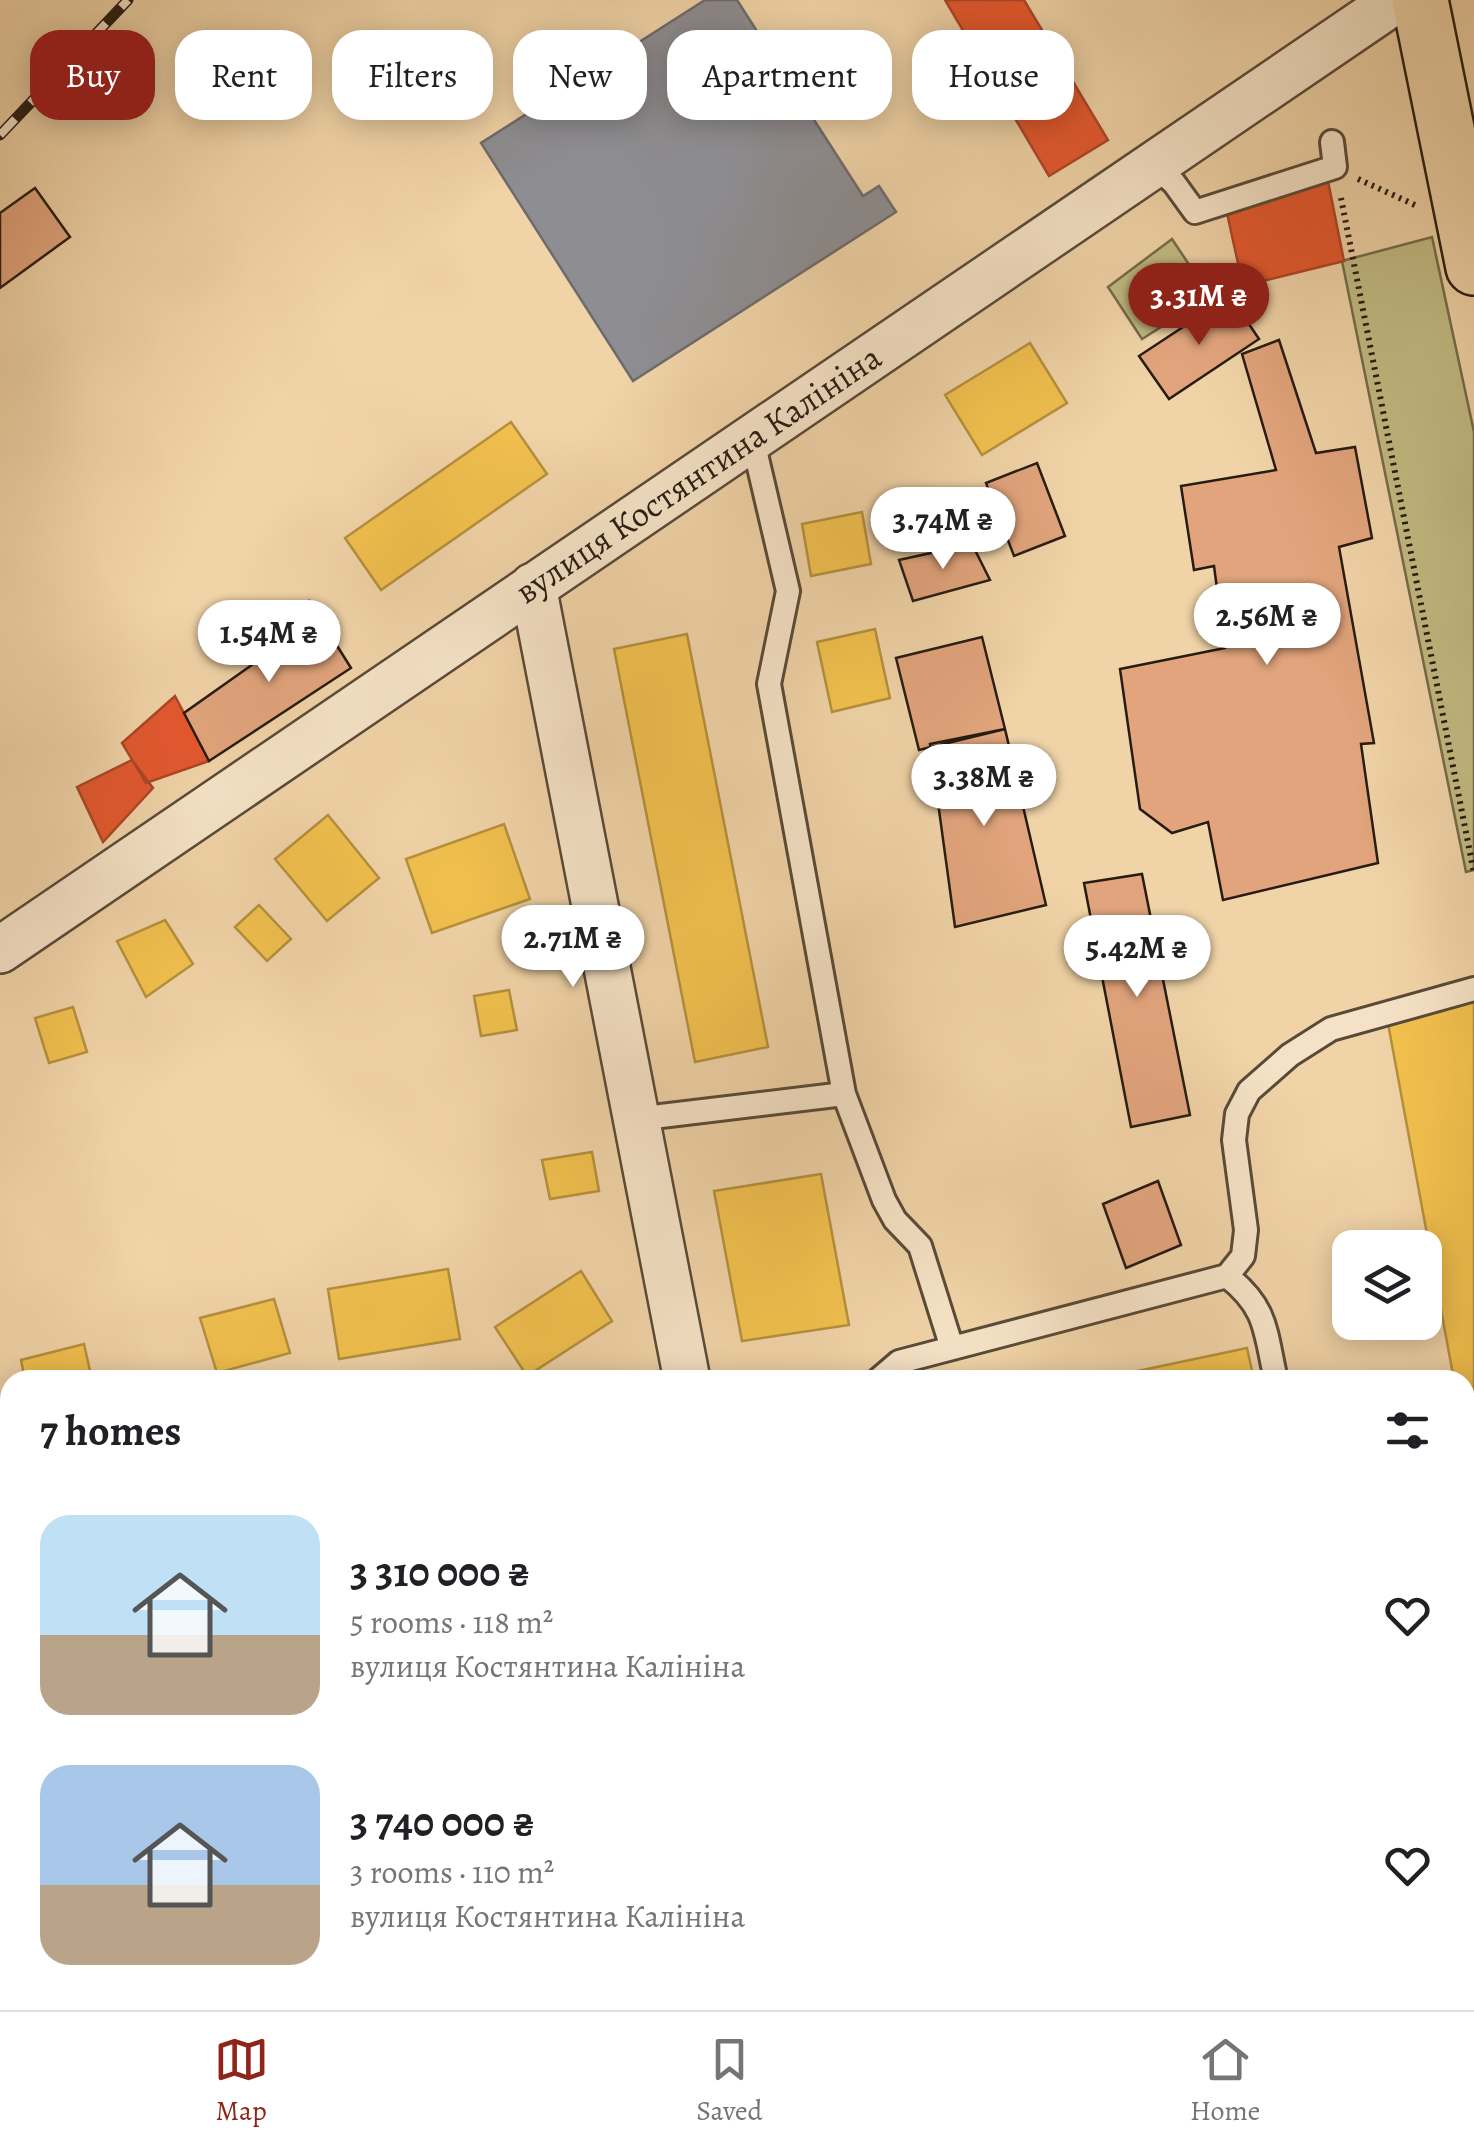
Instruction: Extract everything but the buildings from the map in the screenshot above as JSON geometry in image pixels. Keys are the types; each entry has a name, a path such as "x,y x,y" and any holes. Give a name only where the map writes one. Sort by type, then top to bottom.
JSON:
{"main road":[{"path":"1420,0 1470,248"}],"street":[{"name":"вулиця Костянтина Калініна","path":"0,950 1396,0"},
{"path":"533,586 685,1370"}],"lane":[{"path":"1154,165 1174,182 1195,212 1334,167 1332,142"},
{"path":"752,437 788,591 769,684 844,1094 884,1200 895,1220 920,1246 952,1348"},
{"path":"889,1370 898,1362 1228,1276 1243,1256 1246,1230 1234,1140 1237,1114 1249,1091 1290,1055 1332,1029 1474,989"},
{"path":"636,1119 844,1094"},
{"path":"1228,1276 1252,1295 1262,1317 1274,1370"}],"path":[{"path":"1334,167 1470,248"},
{"path":"1334,167 1474,874"}],"shaded area":[{"path":"1432,237 1474,432 1474,870 1466,872 1342,261"},
{"path":"1172,239 1210,296 1142,339 1108,287"}],"railway":[{"path":"0,135 128,0"}]}
